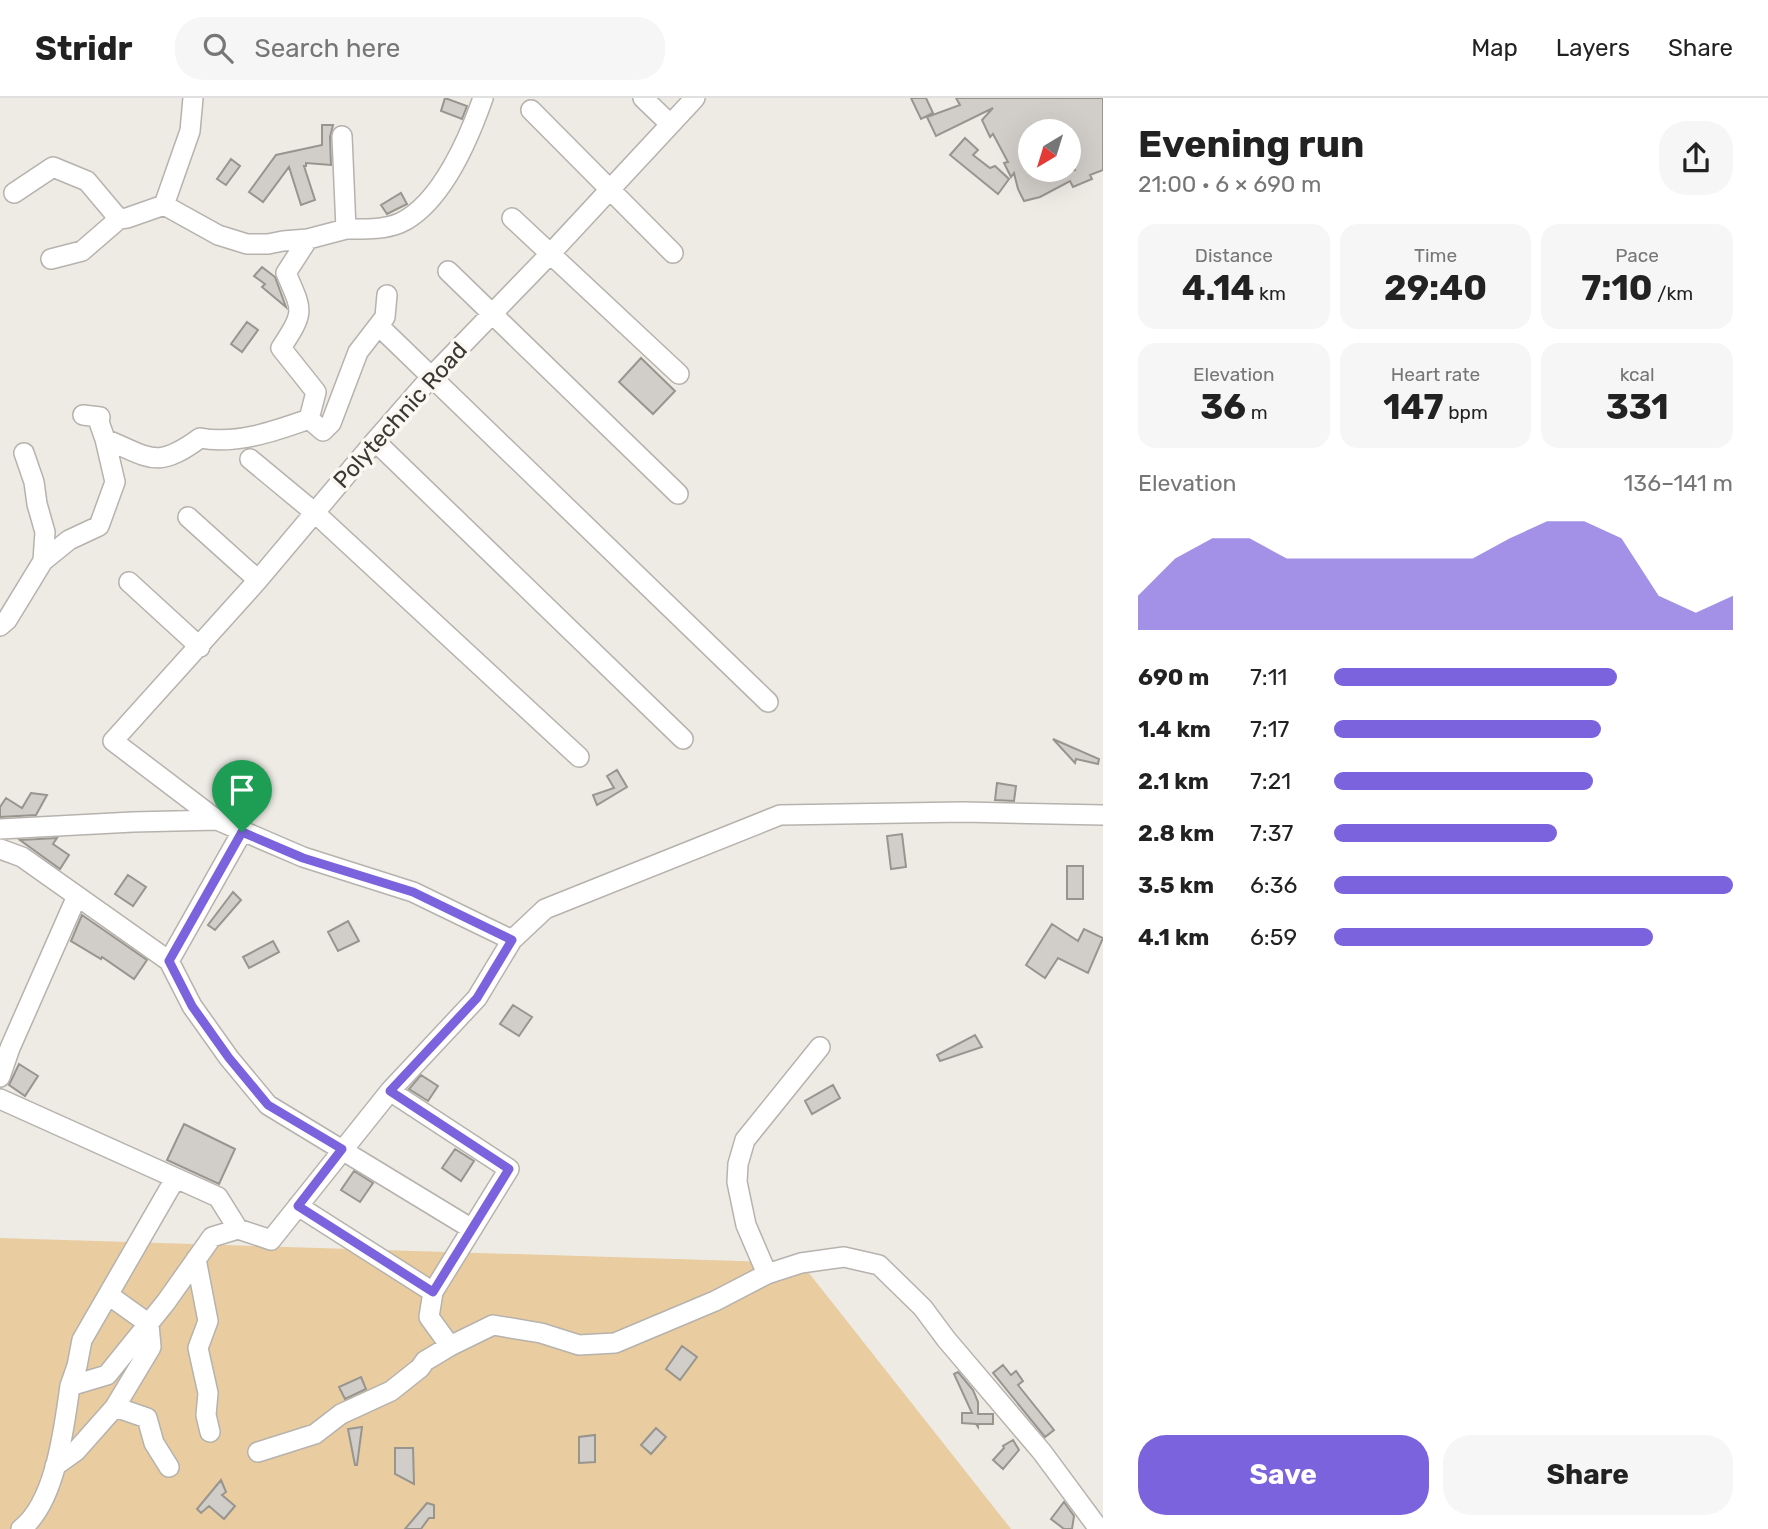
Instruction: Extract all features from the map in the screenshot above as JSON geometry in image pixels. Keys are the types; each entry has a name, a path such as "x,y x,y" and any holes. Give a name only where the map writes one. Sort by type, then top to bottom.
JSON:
{"street":[{"path":"164,205 190,131 193,98"},
{"path":"643,98 670,124"},
{"name":"Polytechnic Road","path":"217,820 113,741 200,647 431,377 695,98"},
{"path":"51,259 82,251 119,219 164,205 218,235 247,244 308,239 346,229 380,229 402,222 424,206 446,178 479,101"},
{"path":"531,110 673,253"},
{"path":"342,136 346,229"},
{"path":"15,193 53,167 87,181 119,219"},
{"path":"512,218 679,374"},
{"path":"308,239 286,273 301,307 295,326 281,348 316,392 309,419"},
{"path":"448,271 678,494"},
{"path":"309,419 323,431 331,423 358,352 385,317 387,295"},
{"path":"382,330 768,702"},
{"path":"0,626 7,620 43,561 69,540 99,526 115,482 101,449 100,417 83,415"},
{"path":"101,449 154,460 177,454 200,438 216,441 271,432 309,419"},
{"path":"375,440 683,739"},
{"path":"24,453 34,482 45,532 43,561"},
{"path":"250,459 314,512 579,757"},
{"path":"188,517 258,580"},
{"path":"129,582 200,647"},
{"path":"69,1386 107,1375 149,1324 212,1237 238,1229 271,1240 390,1091 477,998 512,940 545,909 780,815 1102,813"},
{"path":"0,829 217,820 303,858 413,892 512,940"},
{"path":"169,961 242,832"},
{"path":"0,849 22,858 169,961 192,1006 229,1058 268,1105 472,1229"},
{"path":"0,1077 10,1048 77,896"},
{"path":"767,1274 746,1225 737,1182 738,1164 745,1140 820,1046"},
{"path":"390,1091 509,1169 433,1292 429,1317 450,1346"},
{"path":"0,1099 218,1197 238,1229"},
{"path":"22,1529 28,1524 50,1485 64,1429 69,1386 77,1366 82,1340 110,1296 175,1179"},
{"path":"298,1206 433,1292"},
{"path":"258,1452 315,1434 341,1414 390,1391 425,1361 493,1325 541,1333 579,1345 615,1343 715,1301 767,1274 801,1263 844,1257 879,1265 923,1308 1042,1452 1099,1529"},
{"path":"196,1259 208,1321 198,1348 208,1393 206,1415 210,1432"},
{"path":"110,1296 149,1324"},
{"path":"55,1466 76,1451 115,1407 150,1347 149,1324"},
{"path":"115,1407 147,1418 154,1443 169,1466"}],"shaded area":[{"path":"0,1238 801,1263 1011,1529 0,1529"}],"building":[{"path":"445,98 467,106 462,119 441,111"},
{"path":"911,98 926,98 933,113 921,119"},
{"path":"956,98 1103,98 1103,170 1090,175 1092,179 1073,187 1070,182 1082,182 1082,119 1018,119 1018,182 1068,182 1040,197 1024,201 1014,173 1011,177 1004,163 1008,162 993,134 990,137 982,120 993,108 936,136 927,117 960,105"},
{"path":"322,125 333,125 330,137 331,165 306,163 304,166 315,200 301,205 289,167 263,202 249,192 276,155 322,145"},
{"path":"965,138 978,150 973,155 990,168 995,166 1009,179 998,194 950,155"},
{"path":"231,159 240,166 226,185 217,179"},
{"path":"401,193 407,204 387,214 381,205"},
{"path":"262,267 275,277 286,307 262,287 265,284 254,276"},
{"path":"247,322 258,330 242,352 231,344"},
{"path":"641,358 675,391 653,414 619,382"},
{"path":"1053,739 1099,759 1098,764 1076,759 1075,763"},
{"path":"617,770 627,787 597,805 593,795 614,788 607,776"},
{"path":"997,783 1016,786 1014,801 995,800"},
{"path":"31,793 47,795 36,815 0,817 0,807 6,798 22,808"},
{"path":"902,834 906,867 891,869 887,836"},
{"path":"57,838 53,844 69,855 60,869 20,840"},
{"path":"1067,866 1083,866 1083,899 1067,899"},
{"path":"128,875 146,887 133,906 115,894"},
{"path":"233,892 241,900 215,930 208,925"},
{"path":"82,915 147,960 134,979 102,957 101,959 71,941"},
{"path":"348,921 359,941 338,951 328,932"},
{"path":"1052,924 1078,941 1084,929 1103,938 1088,973 1058,958 1045,978 1026,965"},
{"path":"273,941 279,952 249,968 243,957"},
{"path":"513,1005 532,1017 519,1036 500,1024"},
{"path":"975,1035 982,1047 940,1061 937,1055"},
{"path":"19,1064 38,1076 25,1096 9,1085"},
{"path":"421,1075 438,1086 428,1101 409,1089"},
{"path":"833,1085 840,1098 812,1114 805,1101"},
{"path":"184,1124 235,1149 219,1184 167,1160"},
{"path":"455,1149 474,1161 461,1181 442,1168"},
{"path":"354,1171 373,1183 360,1202 341,1190"},
{"path":"682,1346 697,1357 680,1380 666,1369"},
{"path":"1003,1365 1011,1375 1016,1371 1023,1381 1018,1385 1054,1430 1045,1437 993,1373"},
{"path":"958,1372 973,1390 978,1402 978,1414 993,1414 993,1424 978,1424 978,1427 976,1424 962,1423 962,1413 972,1413 954,1374"},
{"path":"361,1377 366,1389 345,1399 339,1387"},
{"path":"362,1427 357,1465 355,1465 348,1429"},
{"path":"656,1428 666,1437 651,1454 641,1445"},
{"path":"595,1435 595,1462 579,1463 579,1437"},
{"path":"1013,1440 1019,1450 1003,1469 993,1460 1003,1446"},
{"path":"395,1448 413,1448 414,1484 395,1474"},
{"path":"221,1480 226,1492 222,1495 235,1506 224,1519 209,1506 201,1513 197,1509"},
{"path":"1064,1502 1074,1516 1072,1529 1064,1529 1051,1519"},
{"path":"427,1503 434,1505 434,1518 429,1518 421,1529 405,1529"}],"route":[{"path":"242,832 303,858 413,892 512,940 477,998 390,1091 509,1169 433,1292 298,1206 342,1149 268,1105 229,1058 192,1006 169,961 242,832"}]}
